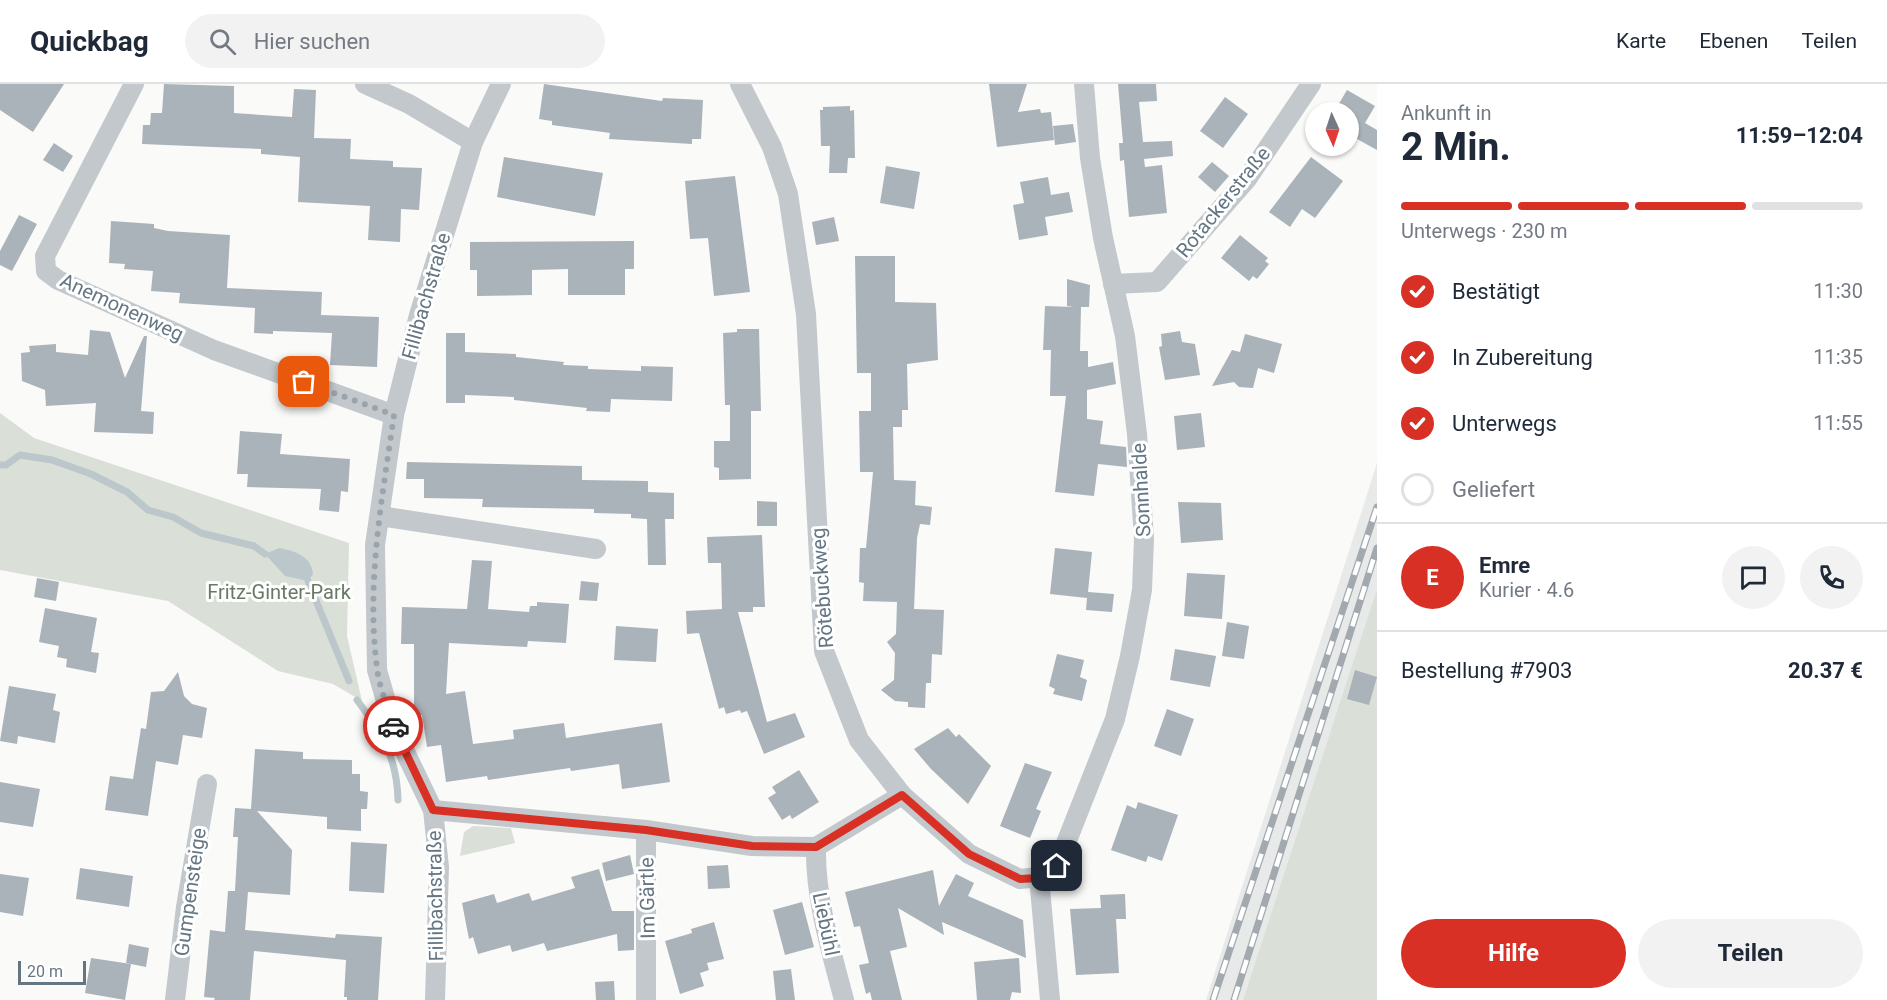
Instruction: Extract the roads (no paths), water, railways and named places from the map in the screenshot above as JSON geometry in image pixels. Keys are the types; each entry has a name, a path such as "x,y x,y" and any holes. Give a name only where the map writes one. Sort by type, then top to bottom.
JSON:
{"street":[{"name":"Anemonenweg","path":"134,84 45,256 46,271 58,280 214,350 394,415"},
{"path":"366,84 409,104 473,142"},
{"name":"Fillibachstraße","path":"435,1000 439,867 433,810 394,729 377,670 375,544 394,415 419,315 473,142 501,84"},
{"name":"Rötebuckweg","path":"740,84 772,147 788,194 806,314 824,651 859,740 902,795 969,854 1020,879 1039,878"},
{"name":"Sonnhalde","path":"1039,878 1057,866 1115,719 1142,590 1144,539 1137,434 1125,336 1102,238 1092,169 1084,84"},
{"name":"Rotackerstraße","path":"1113,284 1157,282 1247,179 1311,84"},
{"path":"380,516 596,549"},
{"name":"Gumpensteige","path":"175,1000 186,907 207,784"},
{"path":"646,830 752,846 816,847 902,795"},
{"name":"Im Gärtle","path":"433,810 646,830 646,1000"},
{"name":"Liebühl","path":"816,847 815,876 844,1000"},
{"path":"1039,878 1050,1000"}],"waterway":[{"path":"0,465 6,465 20,455 52,460 91,474 127,492 148,510 173,517 201,533 254,546 265,554"},
{"path":"308,581 349,681"},
{"path":"357,700 381,735 391,758 395,771 398,800"}],"railway":[{"path":"1213,1000 1377,507"},
{"path":"1234,1000 1377,548"}],"park label":[{"name":"Fritz-Ginter-Park","path":"279,592"}]}
